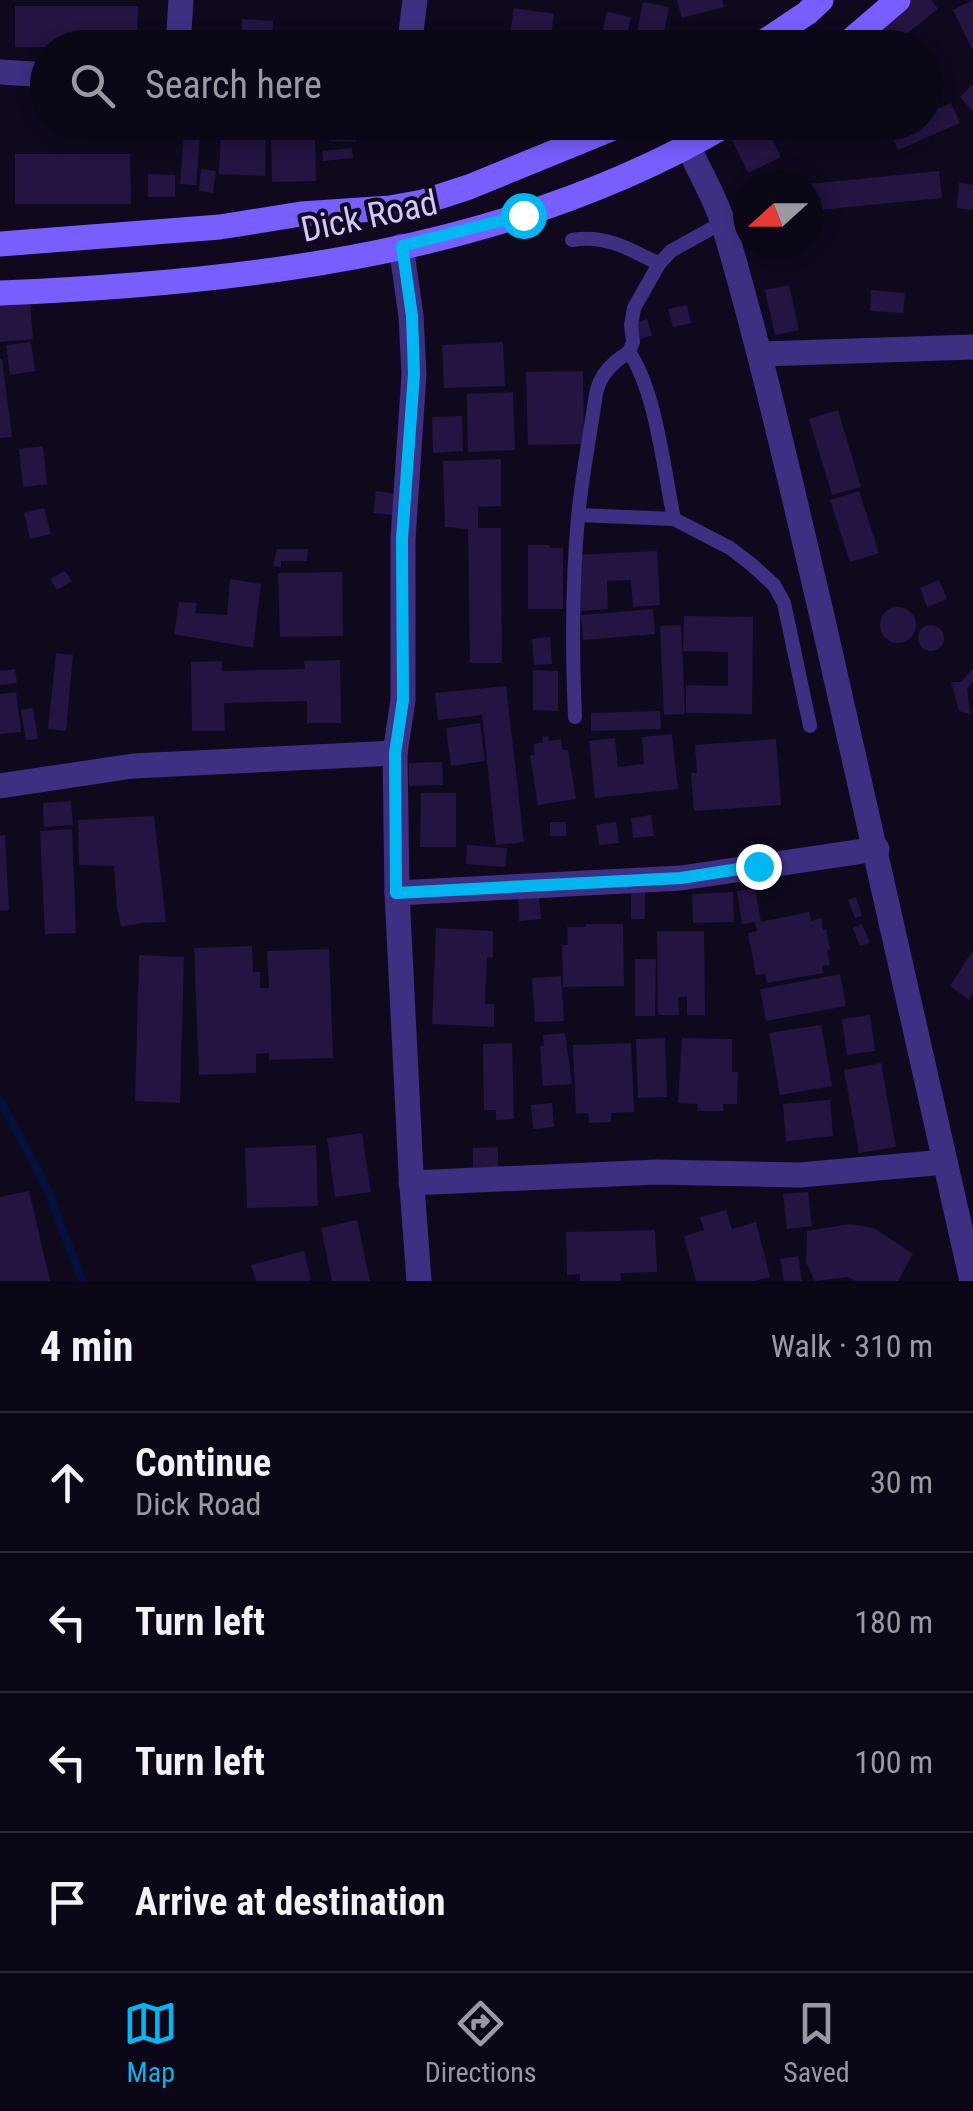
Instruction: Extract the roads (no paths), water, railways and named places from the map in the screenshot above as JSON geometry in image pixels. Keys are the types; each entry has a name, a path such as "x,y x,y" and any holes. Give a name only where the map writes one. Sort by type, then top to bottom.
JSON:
{"main road":[{"path":"783,30 821,0"},
{"path":"863,30 898,0"},
{"name":"Dick Road","path":"0,244 390,208 469,187 584,140"},
{"name":"Dick Road","path":"0,294 222,277 301,267 402,246 523,215 630,175 702,140"}],"street":[{"path":"179,30 182,0"},
{"path":"411,30 415,0"},
{"path":"0,72 30,74"},
{"path":"684,140 711,190 760,354 877,849 972,1281"},
{"path":"402,246 412,316 414,374 402,539 403,700 395,753 396,893 419,1281"},
{"path":"760,354 973,347"},
{"path":"0,786 133,766 395,753"},
{"path":"396,893 681,878 877,849"},
{"path":"411,1183 657,1172 800,1175 945,1162"}],"lane":[{"path":"575,717 572,650 579,514 598,384 615,361 629,352 634,308 659,264 671,251 722,222"},
{"path":"572,240 586,237 616,243 659,264"},
{"path":"629,352 640,368 648,394 674,519"},
{"path":"579,514 674,519 730,548 774,585 788,618 810,726"}],"waterway":[{"path":"0,1100 47,1188 82,1281"}]}
